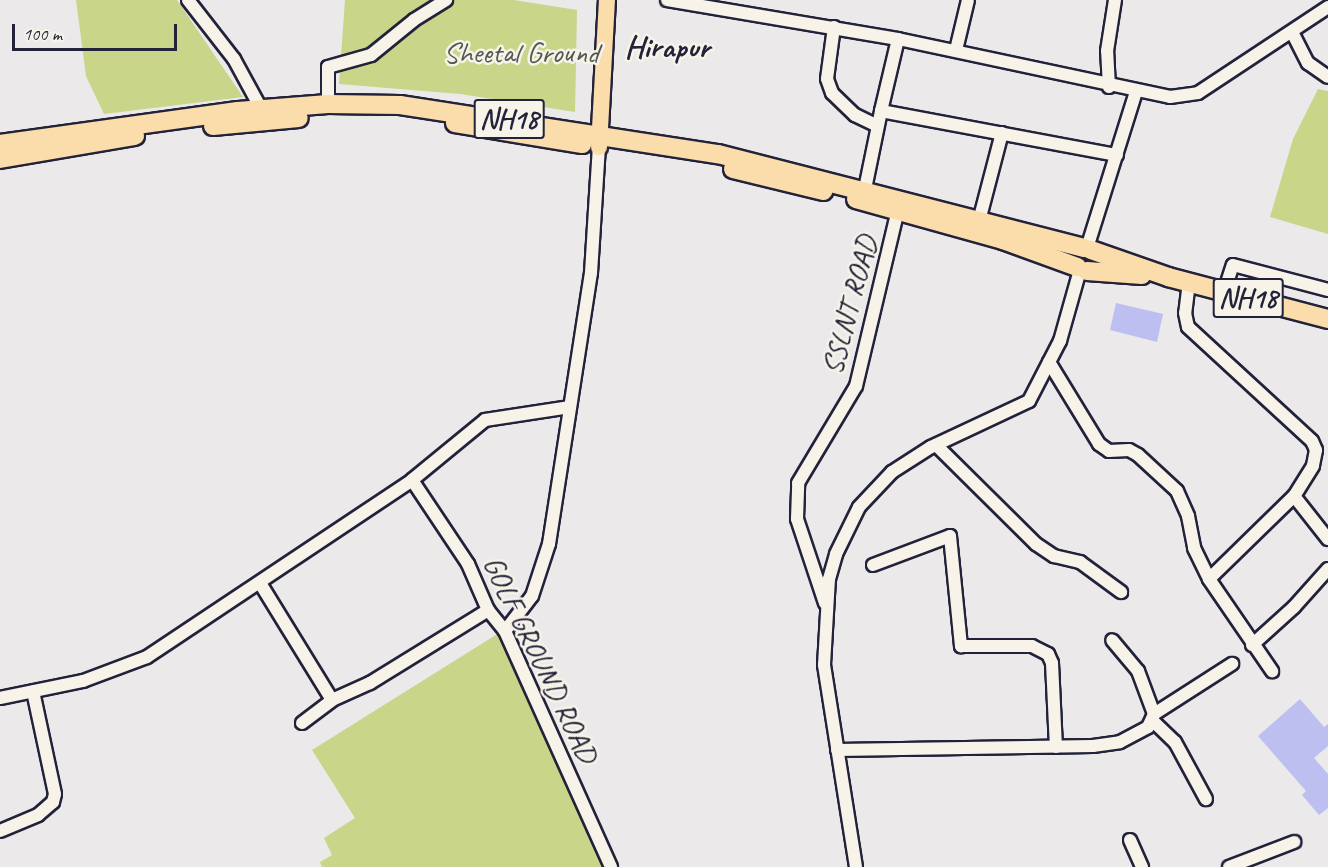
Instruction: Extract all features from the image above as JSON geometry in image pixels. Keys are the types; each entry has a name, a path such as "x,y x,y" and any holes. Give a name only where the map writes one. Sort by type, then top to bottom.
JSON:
{"highway":[{"name":"NH18","path":"0,159 328,104 432,108 979,221 1088,249 1168,277 1328,319"},
{"name":"NH18","path":"0,144 265,115 417,118 599,141 718,153 865,189 899,205 1082,269 1168,277"},
{"path":"1082,269 1074,258 1088,249"}],"main road":[{"path":"599,141 607,0"}],"street":[{"path":"189,0 234,58 265,115"},
{"path":"328,104 328,67 371,55 414,20 446,0"},
{"path":"667,0 834,27 956,50 1108,87 1170,97 1198,93 1292,32 1325,5"},
{"path":"956,50 968,0"},
{"path":"1108,87 1107,51 1116,0"},
{"path":"834,27 827,79 832,93 855,115 878,126"},
{"path":"1292,32 1308,63 1328,77"},
{"path":"865,189 898,39"},
{"path":"1088,249 1136,92"},
{"path":"881,111 1117,155"},
{"path":"979,221 1002,133"},
{"path":"505,631 532,597 549,544 591,273 599,141"},
{"name":"SSLNT ROAD","path":"826,607 797,519 798,483 856,386 899,205"},
{"path":"1224,291 1233,265 1328,290"},
{"path":"856,867 824,665 826,607 836,554 859,507 892,472 936,445 1029,401 1060,341 1082,269"},
{"path":"1189,282 1185,313 1188,327 1312,441 1316,450 1313,466 1294,496 1209,579"},
{"path":"1049,362 1099,444 1109,451 1129,450 1138,455 1177,491 1188,516 1194,548 1209,579 1252,645 1272,671"},
{"path":"0,698 82,681 147,657 412,480 485,420 570,407"},
{"path":"936,445 1036,544 1054,556 1080,562 1120,592"},
{"name":"GOLF GROUND ROAD","path":"412,480 468,564 488,610 505,631 611,867"},
{"path":"1294,496 1328,539"},
{"path":"873,565 950,536 961,646 1032,646 1048,654 1052,663 1056,747"},
{"path":"1252,645 1294,608 1328,569"},
{"path":"260,583 332,700"},
{"path":"302,723 332,700 370,683 488,610"},
{"path":"1112,640 1138,671 1153,718 1175,742 1206,799"},
{"path":"837,750 1056,747 1120,742 1232,664"},
{"path":"0,831 38,815 53,802 55,794 33,691"},
{"path":"1130,840 1142,867"},
{"path":"1229,867 1255,863 1294,842"}],"green space":[{"path":"76,0 177,0 243,97 104,114 86,76"},
{"name":"Sheetal Ground","path":"345,0 514,0 577,10 575,112 460,94 339,84"},
{"path":"1318,89 1328,91 1328,234 1270,217 1293,139"},
{"path":"499,633 608,867 322,867 320,862 332,855 324,838 355,818 312,750"}],"building":[{"path":"1116,303 1163,314 1157,342 1110,330"},
{"path":"1300,699 1324,727 1328,724 1328,746 1314,758 1328,774 1328,808 1319,815 1302,795 1306,791 1258,736"}],"district":[{"name":"Hirapur","path":"667,47"}]}
